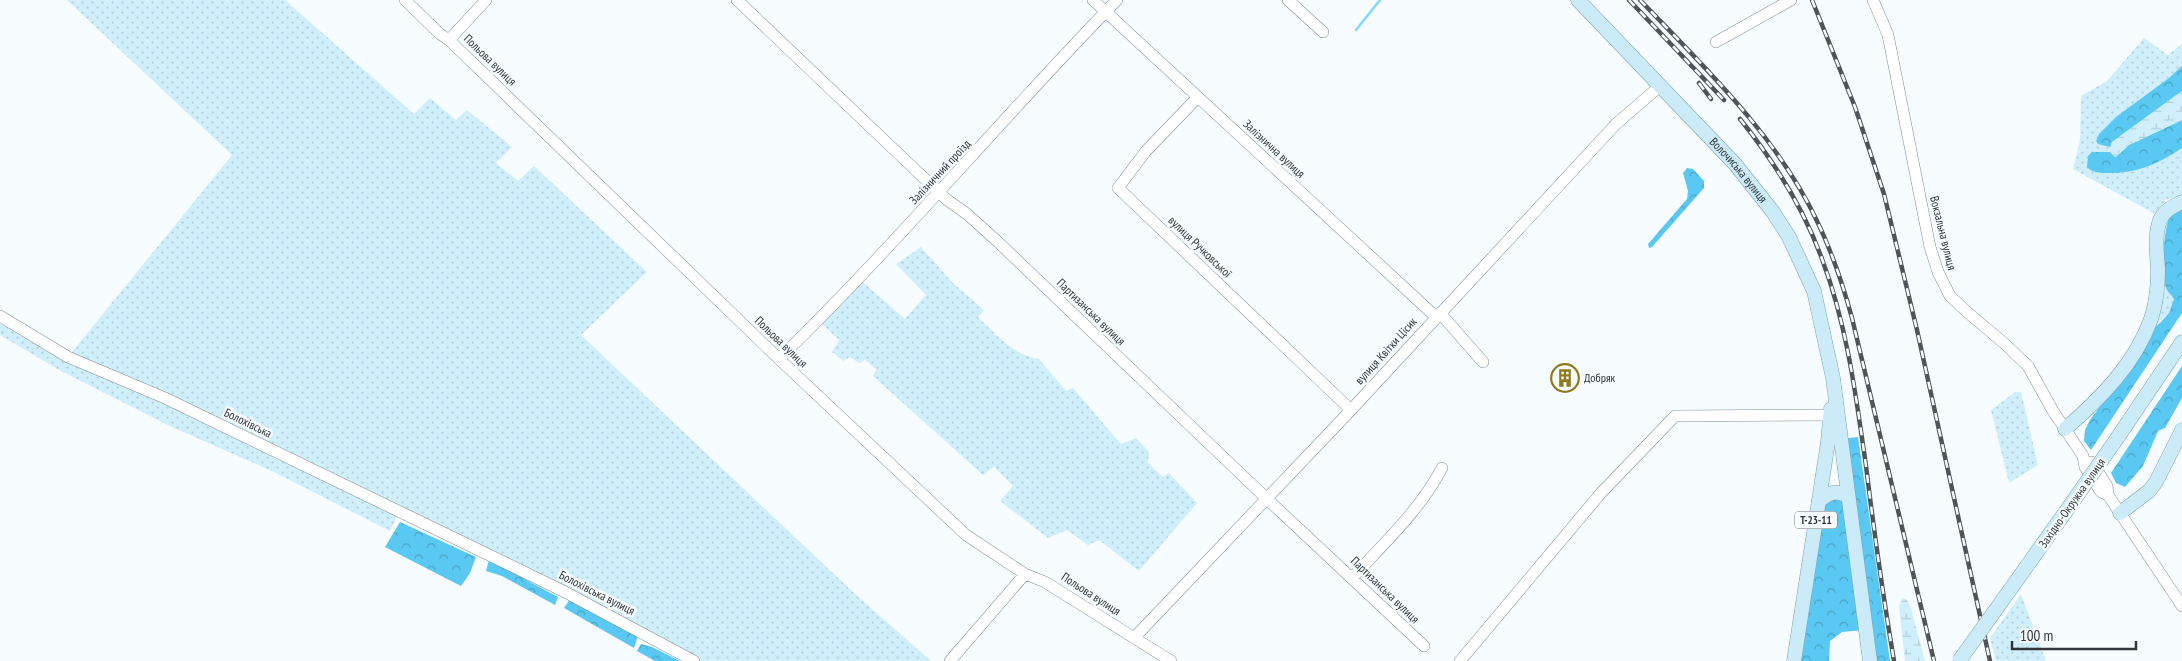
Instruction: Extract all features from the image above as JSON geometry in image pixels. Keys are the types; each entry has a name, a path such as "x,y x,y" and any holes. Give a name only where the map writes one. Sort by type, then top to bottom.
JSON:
{"main road":[{"name":"Волочиська вулиця","path":"1578,0 1735,164 1774,212 1789,236 1814,291 1833,378 1834,415"},
{"path":"2065,429 2093,405 2113,382 2143,338 2151,318 2156,294 2157,233 2161,218 2168,208 2182,202"},
{"name":"Західно-Окружна вулиця","path":"1959,661 2118,437 2182,342"},
{"name":"Т-23-11","path":"1834,415 1848,496 1870,661"},
{"name":"Т-23-11","path":"1794,661 1834,415"},
{"path":"2120,513 2149,491 2156,482 2182,430"},
{"path":"1819,501 1828,493 1838,491 1848,496"}],"street":[{"name":"Польова вулиця","path":"406,0 779,359 966,535 1025,574 1045,582 1171,661"},
{"path":"449,40 486,0"},
{"name":"Партизанська вулиця","path":"736,0 939,193 998,242 1424,646"},
{"name":"Залізнична вулиця","path":"1093,0 1438,315 1483,362"},
{"name":"Залізничний проїзд","path":"779,359 819,321 1117,0"},
{"path":"1288,0 1323,32"},
{"path":"1716,42 1791,0"},
{"name":"Вокзальна вулиця","path":"1873,0 1888,35 1930,247 1938,272 1950,296 1966,312 2006,344 2028,366 2065,429 2083,456 2092,462 2108,486 2108,495 2182,606"},
{"name":"вулиця Квітки Цісик","path":"1134,638 1351,410 1616,124 1660,86"},
{"name":"вулиця Ручковської","path":"1198,97 1146,151 1118,188 1351,410"},
{"name":"Болохівська","path":"0,316 68,358 166,398 485,553"},
{"path":"1460,661 1602,493 1675,416 1834,415"},
{"path":"1353,577 1416,507 1432,486 1442,468"},
{"name":"Болохівська вулиця","path":"485,553 565,592 694,661"},
{"path":"950,661 1025,574"}],"green space":[{"path":"67,0 285,0 414,114 430,98 456,120 467,110 512,147 496,163 518,181 534,166 647,272 581,335 854,593 931,661 694,661 399,512 390,531 272,471 170,426 61,371 0,335 0,316 68,357 232,155"},
{"path":"2144,38 2168,55 2182,44 2182,195 2165,200 2157,215 2073,169 2080,141 2081,96 2107,81"},
{"path":"2182,66 2182,91 2112,142 2110,147 2098,144 2096,141 2099,134 2116,117 2169,78"},
{"path":"2182,91 2182,120 2129,145 2115,157 2110,152 2112,142"},
{"path":"2182,120 2182,148 2156,163 2120,173 2097,172 2087,167 2088,156 2092,152 2110,152 2116,157 2129,145"},
{"path":"1687,168 1693,169 1704,181 1704,188 1652,247 1649,248 1648,244 1687,199 1688,191 1683,173"},
{"path":"2182,207 2182,313 2091,450 2084,441 2085,430 2090,420 2125,373 2152,329 2169,313 2174,299 2167,290 2163,274 2164,241 2170,214"},
{"path":"921,247 953,283 984,310 978,317 999,337 1013,349 1039,359 1066,391 1073,388 1121,444 1136,438 1149,452 1148,463 1163,477 1169,473 1197,503 1139,571 1099,540 1088,545 1067,530 1048,538 1000,501 1013,486 994,467 983,475 873,376 876,369 865,360 859,363 850,357 843,361 832,352 839,340 819,321 858,278 905,319 926,295 896,264"},
{"path":"2166,287 2174,299 2169,313 2152,329"},
{"path":"2182,366 2182,398 2165,428 2158,431 2143,466 2125,487 2116,483 2111,473"},
{"path":"2015,392 2021,392 2038,465 2009,483 1991,410"},
{"path":"1858,437 1890,661 1870,661 1865,630 1842,632 1830,641 1829,661 1797,661 1824,501 1848,495 1841,439"},
{"path":"400,522 476,557 470,573 461,586 385,547"},
{"path":"489,560 558,597 555,605 502,576 486,571"},
{"path":"2021,594 2046,661 1996,661 1990,638"},
{"path":"1902,598 1907,600 1911,608 1925,661 1905,661 1899,606"},
{"path":"570,599 638,636 634,648 564,608"},
{"path":"641,644 652,647 680,661 655,661 637,651"}],"waterway":[{"path":"1356,30 1380,0"}],"railway":[{"path":"1629,0 1724,100"},
{"path":"1640,0 1714,77 1760,131 1801,190 1817,221 1837,269 1852,318 1934,661"},
{"path":"1812,0 1855,107 1884,194 1917,330 1990,661"},
{"path":"1699,83 1711,99"},
{"path":"1740,119 1776,168 1797,204 1815,240 1831,284 1844,335 1854,387 1894,661"}],"place":[{"name":"Добряк","path":"1565,378"}]}
